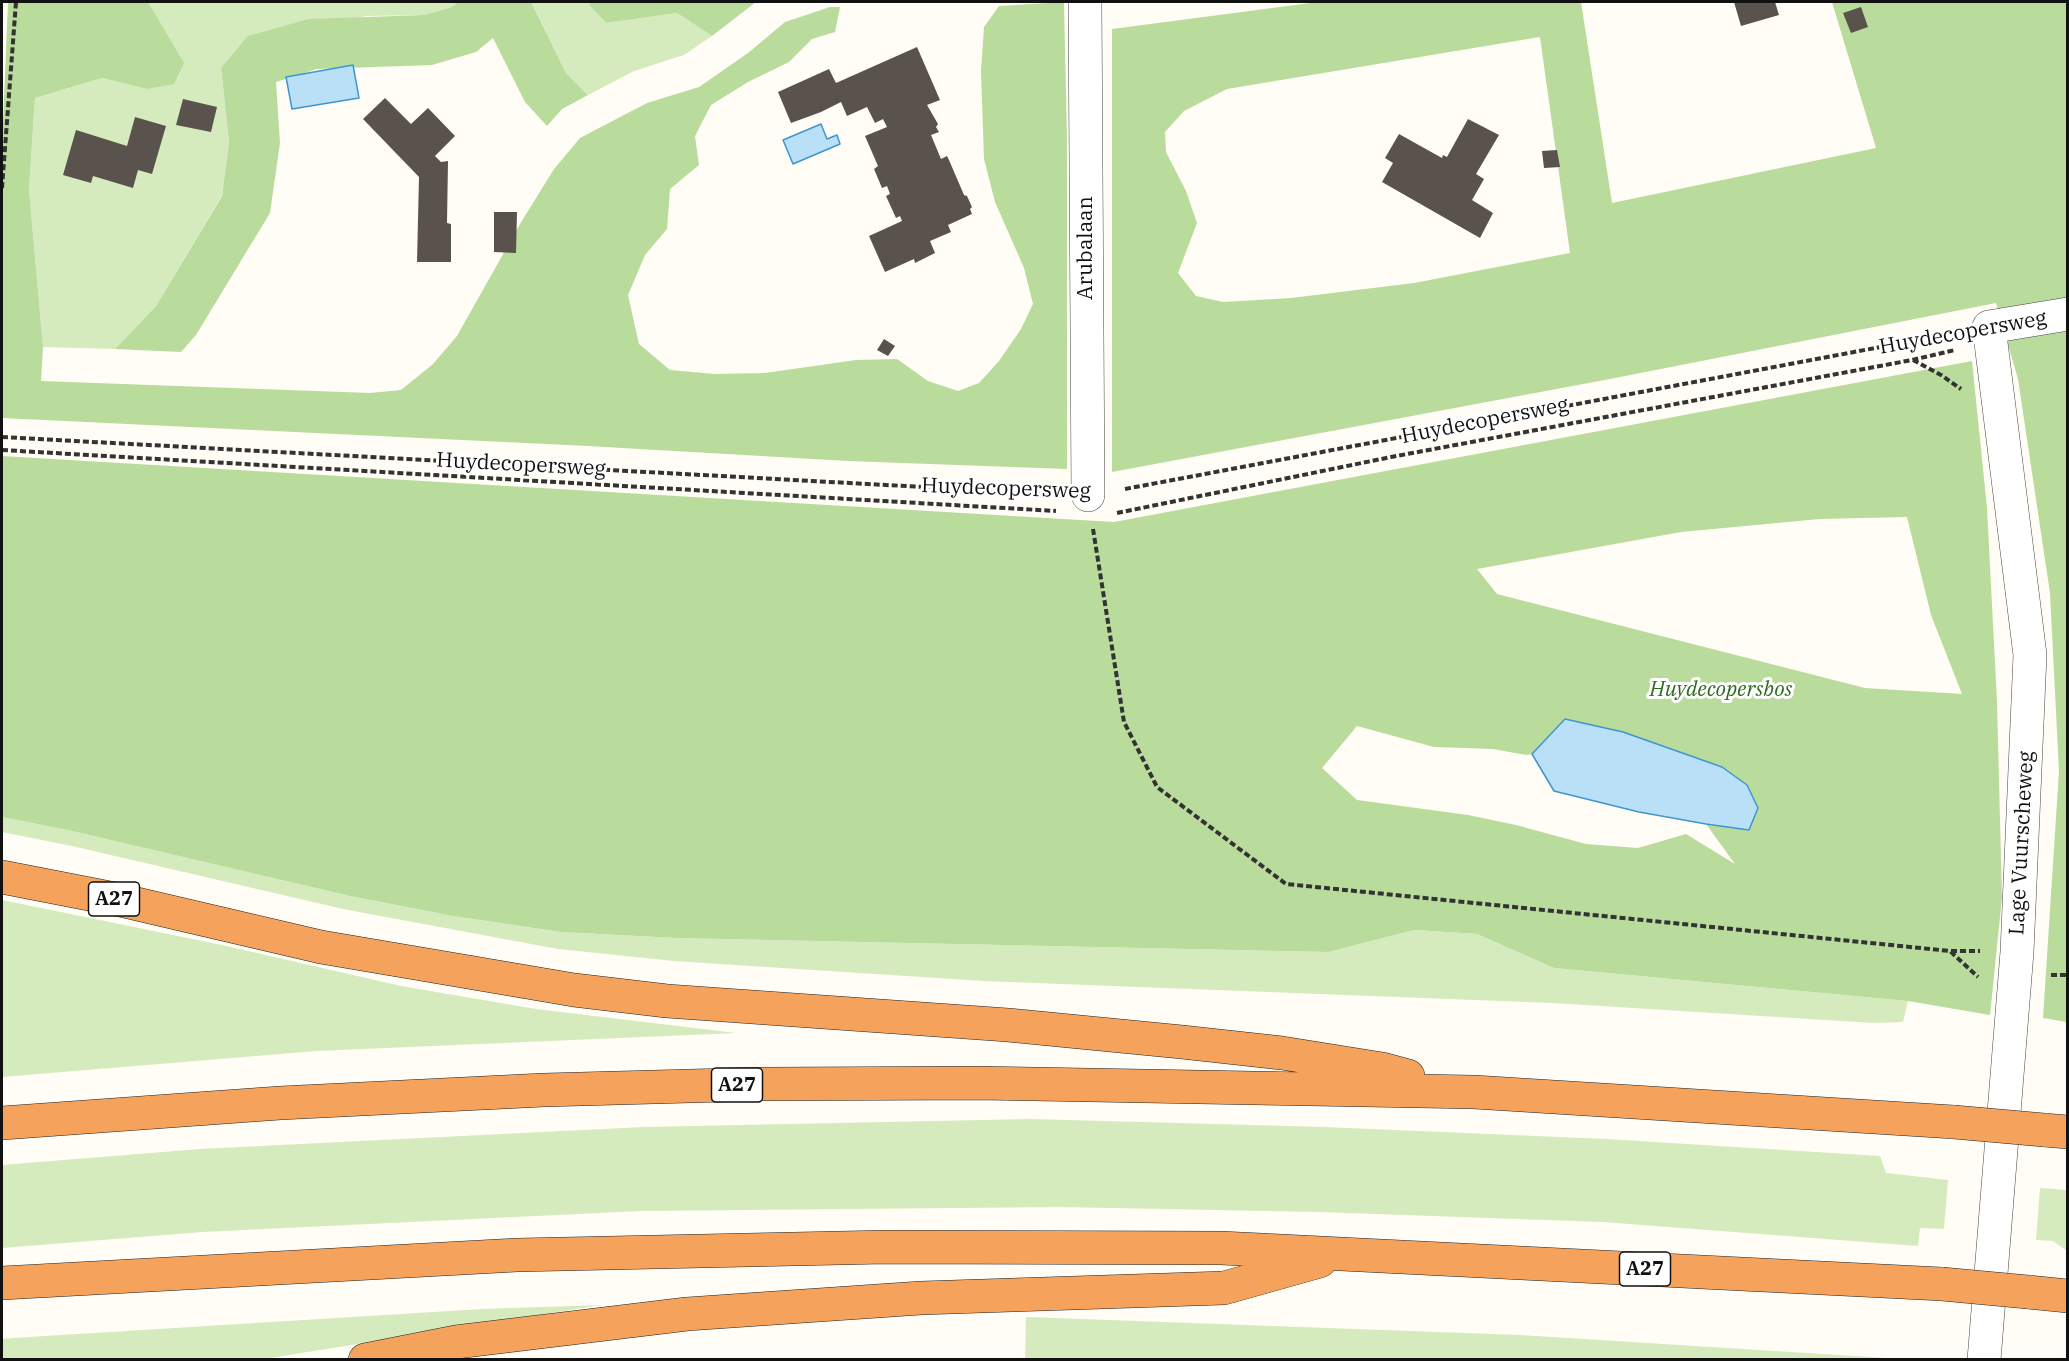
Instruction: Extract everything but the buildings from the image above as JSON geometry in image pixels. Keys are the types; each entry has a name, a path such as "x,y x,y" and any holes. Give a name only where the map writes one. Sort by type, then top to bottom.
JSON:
{"highway":[{"name":"A27","path":"2,877 120,900 321,947 574,990 667,1001 1008,1025 1282,1053 1382,1069 1474,1092"},
{"name":"A27","path":"2,1123 303,1102 544,1090 763,1084 979,1083 1474,1092 1954,1122 2056,1131"},
{"name":"A27","path":"2,1283 517,1255 851,1247 1221,1248 1942,1284 2067,1296"},
{"name":"A27","path":"365,1359 456,1342 687,1314 921,1298 1224,1288 1348,1254"}],"street":[{"name":"Arubalaan","path":"1084,2 1089,504"},
{"name":"Huydecopersweg","path":"1990,335 2067,314"},
{"name":"Lage Vuurscheweg","path":"1984,1359 2014,976 2030,655 1990,335"}],"path":[{"path":"2,188 16,2"},
{"name":"Huydecopersweg","path":"2,450 1089,504 1990,335"},
{"name":"Huydecopersweg","path":"2,437 1089,504 1122,514 1391,458 1912,360 1990,335"},
{"path":"1089,504 1124,722 1157,787 1286,884 1950,951 1978,978 2014,976"}],"green space":[{"path":"8,2 148,2 184,63 174,84 147,89 102,78 35,98 29,189 43,347 41,381 370,393 401,390 433,364 457,336 554,169 580,138 647,103 699,87 748,53 785,22 830,7 840,7 835,32 812,39 789,62 748,82 711,105 695,136 699,165 670,189 667,229 645,255 628,295 639,344 670,370 715,374 765,373 856,360 897,359 928,381 958,391 979,383 999,361 1021,329 1033,304 1024,268 995,202 984,159 981,71 984,27 999,6 1064,2 1067,139 1067,469 848,461 2,418 2,146"},
{"path":"148,2 458,2 452,7 424,15 365,16 221,68 229,142 222,195 156,306 115,349 43,347 29,189 35,98 102,78 147,89 156,18"},
{"path":"458,2 531,2 566,73 588,95 562,109 547,126 525,102 493,38 476,52 432,65 317,69 276,82 280,143 270,213 196,335 181,352 115,349 156,306 222,196 229,142 221,68 248,36 309,19 424,15 452,7"},
{"path":"531,2 589,2 606,23 677,13 712,36 684,55 634,71 588,95 566,73"},
{"path":"589,2 756,2 712,36 677,13 606,23"},
{"path":"1318,2 1581,2 1612,203 1876,148 1832,2 2067,2 2067,1022 2043,1018 2059,771 2050,593 2018,379 1996,303 1610,379 1112,472 1112,29","holes":["1540,37 1570,253 1414,283 1291,298 1223,302 1196,296 1178,273 1197,223 1186,191 1166,152 1165,132 1184,111 1227,89"]},
{"name":"Huydecopersbos","path":"1972,361 1987,508 1997,702 2002,897 1990,1015 1908,1001 1554,968 1477,934 1414,930 1328,952 676,938 561,932 453,916 350,896 72,831 2,817 2,456 1114,522","holes":["1907,517 1931,615 1962,694 1865,688 1497,594 1477,569 1681,532 1820,519","1565,719 1623,732 1722,767 1748,829 1706,824 1735,864 1686,834 1638,848 1586,844 1468,815 1357,800 1322,768 1357,726 1434,747 1493,749 1526,755 1532,754"]},
{"path":"2,817 72,831 350,896 453,916 561,932 676,938 1328,952 1414,930 1477,934 1554,968 1908,1001 1903,1022 1874,1023 1553,1003 984,981 674,961 558,949 343,909 2,832"},
{"path":"2,900 222,945 401,986 536,1009 736,1033 316,1051 2,1077"},
{"path":"1031,1119 1324,1127 1606,1139 1880,1156 1886,1173 1948,1180 1944,1229 1920,1228 1918,1246 1603,1222 1319,1212 1060,1207 640,1211 202,1232 2,1248 2,1165 200,1149 644,1127"},
{"path":"2040,1188 2067,1190 2067,1251 2053,1241 2036,1240"},
{"path":"601,1305 264,1359 2,1360 2,1339 482,1309"},
{"path":"1026,1317 1520,1335 1902,1359 1025,1360"}],"water":[{"path":"353,65 359,98 292,109 286,77"},
{"path":"821,124 827,139 837,135 840,144 793,164 783,140"},
{"path":"1565,719 1623,732 1722,767 1747,785 1758,808 1749,830 1639,812 1554,791 1532,754"}]}
